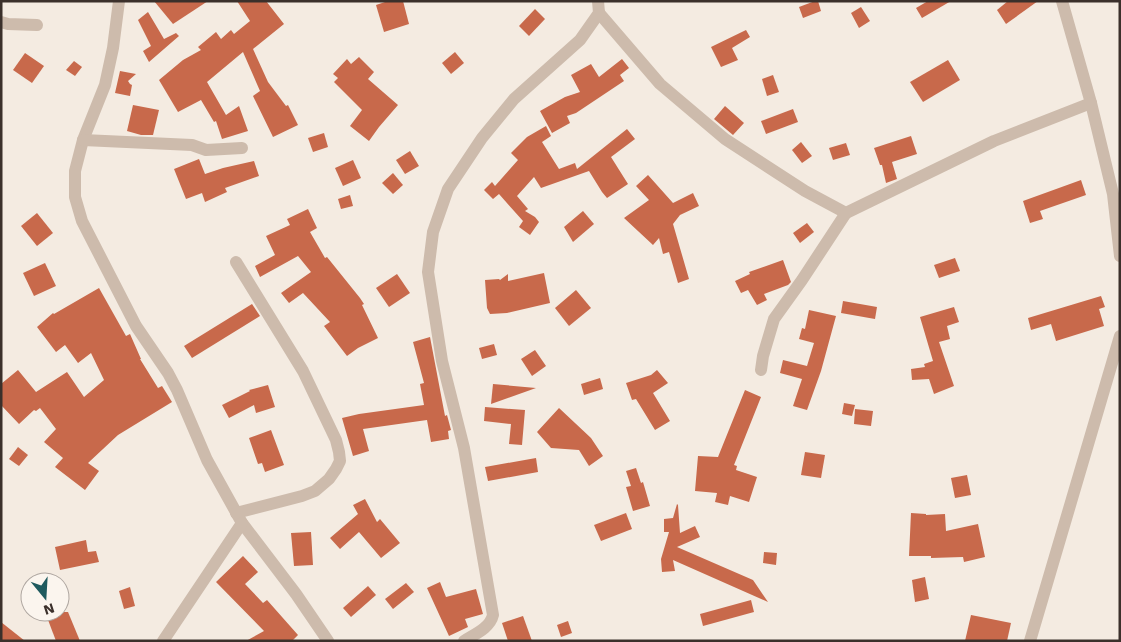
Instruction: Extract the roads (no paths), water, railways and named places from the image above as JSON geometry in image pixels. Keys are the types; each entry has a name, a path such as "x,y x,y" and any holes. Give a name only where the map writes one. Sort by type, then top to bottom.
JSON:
{"street":[{"path":"119,1 113,48 105,84 83,140 75,171 75,197 82,221 136,326 168,373 177,390 206,460 239,518 296,594 328,641"},
{"path":"1062,1 1091,103 1113,194 1120,256"},
{"path":"464,641 488,625 493,615 464,448 442,361 428,272 433,232 448,189 482,138 514,99 580,40 598,7 660,84 725,139 804,191 846,213"},
{"path":"1,22 37,25"},
{"path":"761,370 774,318 802,280 846,213 994,141 1091,103"},
{"path":"83,140 192,145 206,150 242,148"},
{"path":"163,641 239,518 315,491 329,479 340,461 336,440 303,371 236,262"},
{"path":"1030,641 1120,336"}]}
